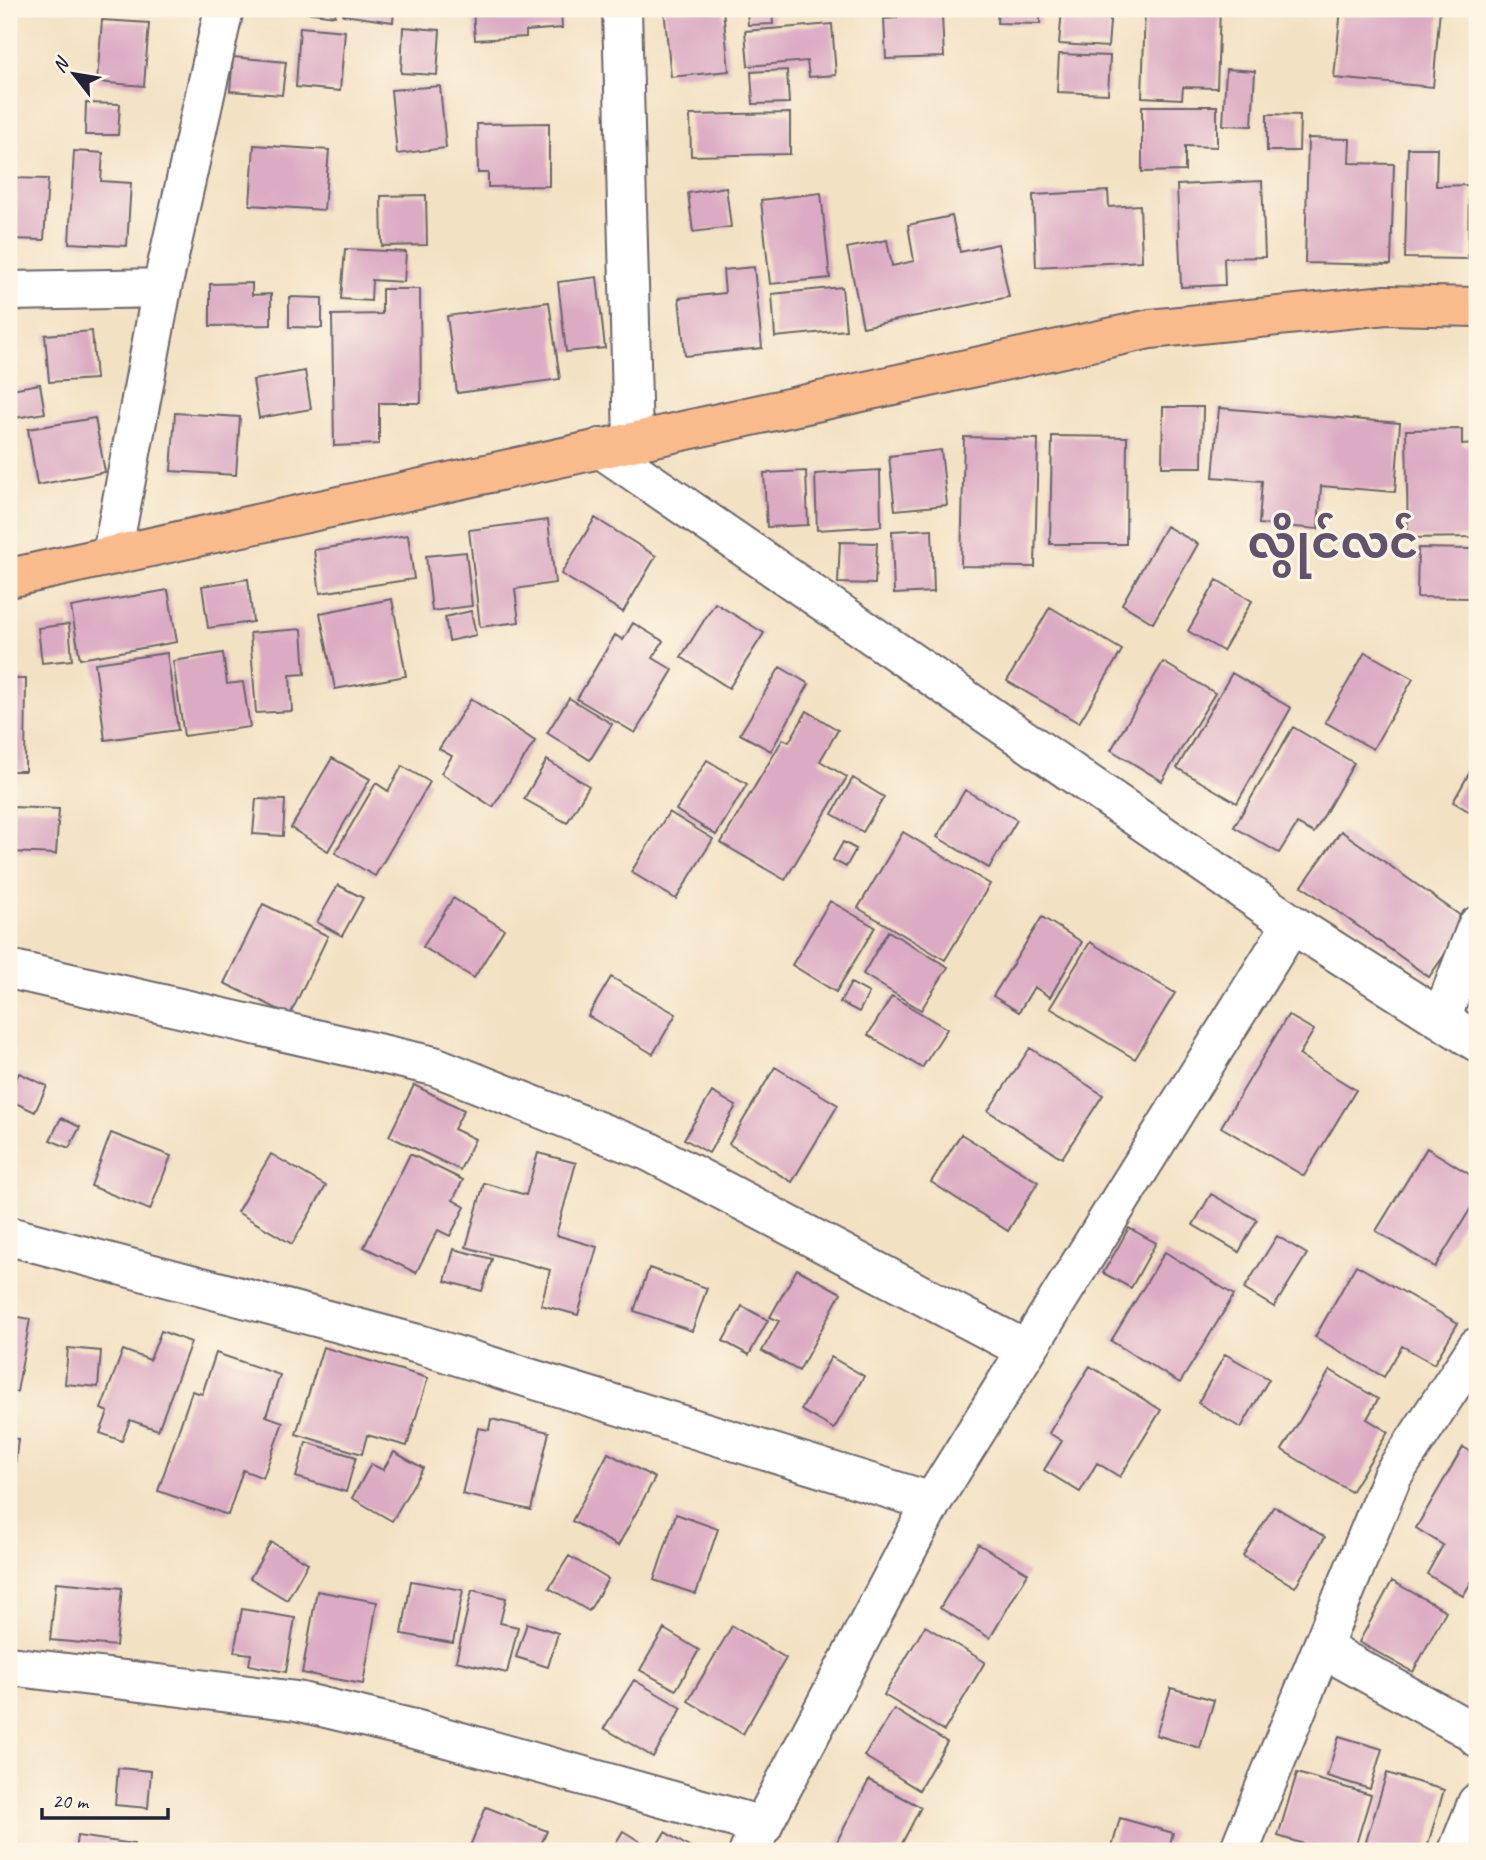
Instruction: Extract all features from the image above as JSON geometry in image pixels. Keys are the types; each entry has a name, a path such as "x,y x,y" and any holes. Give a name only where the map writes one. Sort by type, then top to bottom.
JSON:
{"highway":[{"path":"9,578 1150,329 1386,305 1477,307"}],"street":[{"path":"112,555 162,288 224,9"},
{"path":"622,9 616,445 1292,924 1477,1042"},
{"path":"9,290 162,288"},
{"path":"9,1666 297,1701 418,1730 756,1838 932,1502 1292,924"},
{"path":"1441,1019 1477,926"},
{"path":"9,969 434,1066 648,1151 1026,1350"},
{"path":"9,1236 422,1345 932,1502"},
{"path":"1239,1851 1392,1476 1477,1347"},
{"path":"1322,1648 1473,1732 1477,1737"},
{"path":"1458,1851 1477,1803"}],"building":[{"path":"289,9 336,9 335,16"},
{"path":"344,9 394,9 393,22 343,15"},
{"path":"473,9 561,9 562,28 526,31 526,37 475,40"},
{"path":"664,9 723,9 729,71 671,77"},
{"path":"747,9 772,9 773,24 748,25"},
{"path":"896,9 921,9 922,16 942,16 944,57 886,59 884,19 897,18"},
{"path":"998,9 1040,9 1040,24 997,23"},
{"path":"1062,9 1111,9 1108,47 1059,44"},
{"path":"1145,9 1220,9 1217,88 1183,87 1182,99 1142,97"},
{"path":"1341,9 1440,9 1433,87 1334,78"},
{"path":"102,20 149,23 144,86 97,82"},
{"path":"832,24 836,75 809,77 807,61 748,66 745,31"},
{"path":"300,27 345,31 340,91 296,87"},
{"path":"403,27 440,30 437,75 401,73"},
{"path":"1059,54 1110,56 1108,94 1057,92"},
{"path":"233,57 286,62 282,95 230,91"},
{"path":"1226,69 1255,71 1252,126 1223,125"},
{"path":"787,70 789,103 753,104 751,72"},
{"path":"440,86 446,148 397,154 391,90"},
{"path":"86,103 120,104 118,135 85,135"},
{"path":"1142,106 1217,106 1217,147 1185,146 1185,171 1142,172"},
{"path":"790,113 790,154 691,156 690,115"},
{"path":"1267,114 1300,115 1299,151 1267,151"},
{"path":"549,123 549,186 488,187 488,173 478,173 477,124"},
{"path":"1308,138 1350,139 1349,163 1394,164 1391,265 1305,263"},
{"path":"254,145 329,150 324,210 250,205"},
{"path":"1408,148 1437,148 1436,186 1469,185 1468,259 1405,258"},
{"path":"74,151 103,153 101,181 131,183 127,246 69,243"},
{"path":"9,178 48,179 44,240 9,239"},
{"path":"1262,181 1265,257 1224,258 1225,285 1181,287 1177,185"},
{"path":"726,187 731,227 693,232 688,193"},
{"path":"1108,191 1109,207 1140,205 1142,261 1036,267 1033,195"},
{"path":"821,193 830,278 770,284 761,200"},
{"path":"426,195 427,245 382,246 381,196"},
{"path":"952,216 960,252 998,244 1009,297 863,327 847,248 887,240 892,266 914,261 908,225"},
{"path":"345,249 406,252 404,282 372,280 371,301 341,299"},
{"path":"754,267 762,348 685,356 679,298 725,293 723,270"},
{"path":"597,277 605,348 566,352 558,282"},
{"path":"252,283 252,295 271,294 271,325 210,326 210,284"},
{"path":"842,287 846,330 775,337 772,294"},
{"path":"382,289 420,289 421,403 379,403 379,444 334,446 332,315 382,314"},
{"path":"289,297 322,298 322,328 289,327"},
{"path":"549,302 560,379 457,393 447,316"},
{"path":"92,331 96,379 49,382 45,335"},
{"path":"305,371 311,409 259,418 253,380"},
{"path":"40,384 45,413 15,418 11,389"},
{"path":"1163,407 1203,407 1202,467 1162,467"},
{"path":"1219,408 1400,423 1395,492 1321,486 1318,529 1259,524 1262,481 1213,477"},
{"path":"175,413 240,417 236,475 171,471"},
{"path":"95,418 105,472 37,485 28,429"},
{"path":"1462,429 1462,445 1477,444 1477,537 1408,538 1406,430"},
{"path":"1052,436 1127,437 1126,544 1050,544"},
{"path":"964,437 1038,439 1035,567 961,566"},
{"path":"941,450 947,505 895,510 889,456"},
{"path":"880,470 881,526 817,530 815,474"},
{"path":"806,471 808,525 767,527 764,473"},
{"path":"595,518 656,556 623,612 561,574"},
{"path":"548,520 555,583 515,589 519,622 480,627 469,530"},
{"path":"1166,526 1198,544 1153,623 1122,604"},
{"path":"932,529 934,592 894,594 892,531"},
{"path":"408,535 414,579 320,593 314,550"},
{"path":"840,542 877,543 875,584 838,583"},
{"path":"1418,548 1472,549 1470,598 1417,597"},
{"path":"466,552 472,606 432,611 426,556"},
{"path":"248,579 253,622 208,628 202,586"},
{"path":"1217,580 1252,601 1223,651 1188,631"},
{"path":"168,590 177,642 80,659 71,607"},
{"path":"392,599 406,676 335,689 320,613"},
{"path":"715,603 764,633 729,688 681,657"},
{"path":"1050,607 1122,650 1079,723 1007,681"},
{"path":"471,611 476,635 449,641 445,617"},
{"path":"633,623 663,641 653,658 673,670 635,733 577,699 615,635 623,640"},
{"path":"69,624 72,660 42,663 38,628"},
{"path":"302,629 305,674 290,675 292,711 256,713 250,633"},
{"path":"1365,652 1413,679 1373,749 1325,722"},
{"path":"167,653 178,730 105,740 95,663"},
{"path":"223,653 227,684 243,682 250,727 184,736 173,661"},
{"path":"1163,662 1215,693 1162,781 1111,750"},
{"path":"780,667 809,684 771,751 740,734"},
{"path":"1232,673 1291,708 1237,803 1177,768"},
{"path":"9,679 26,679 25,771 9,771"},
{"path":"569,698 612,724 590,760 547,733"},
{"path":"471,699 535,741 493,807 441,773 452,756 439,749"},
{"path":"807,711 838,730 820,761 847,777 785,880 721,843 783,739 789,742"},
{"path":"1293,727 1354,763 1314,833 1297,824 1279,853 1234,827"},
{"path":"332,758 370,779 328,851 291,828"},
{"path":"547,760 589,786 567,823 524,799"},
{"path":"707,760 747,784 716,835 676,810"},
{"path":"1475,763 1477,765 1477,816 1453,802"},
{"path":"402,766 430,782 375,876 335,853 376,783 388,791"},
{"path":"853,778 884,797 863,832 832,814"},
{"path":"965,790 1017,820 989,868 937,837"},
{"path":"256,799 285,800 283,836 253,834"},
{"path":"13,807 59,809 56,854 11,852"},
{"path":"669,812 713,839 676,899 631,872"},
{"path":"1341,831 1468,921 1429,977 1302,886"},
{"path":"903,832 990,884 945,960 858,908"},
{"path":"843,842 856,849 846,867 833,860"},
{"path":"338,885 363,898 342,936 317,922"},
{"path":"453,898 504,929 474,978 423,947"},
{"path":"830,901 875,927 836,992 792,965"},
{"path":"263,904 328,936 290,1015 224,983"},
{"path":"1042,917 1082,942 1050,997 1034,987 1019,1012 993,996"},
{"path":"888,931 948,967 921,1010 863,974"},
{"path":"1090,942 1175,993 1135,1059 1050,1008"},
{"path":"611,977 676,1014 653,1054 588,1016"},
{"path":"851,983 869,993 859,1012 840,1002"},
{"path":"892,996 947,1029 922,1068 868,1035"},
{"path":"1288,1015 1314,1030 1299,1055 1356,1090 1304,1176 1221,1127"},
{"path":"1030,1048 1103,1095 1062,1158 988,1111"},
{"path":"775,1067 838,1105 792,1182 729,1144"},
{"path":"19,1073 47,1086 35,1112 9,1100"},
{"path":"414,1085 464,1110 454,1129 475,1139 460,1170 389,1136"},
{"path":"712,1092 736,1106 709,1153 684,1139"},
{"path":"61,1118 80,1127 69,1148 50,1140"},
{"path":"111,1133 171,1156 150,1210 91,1186"},
{"path":"961,1134 1038,1182 1008,1231 931,1182"},
{"path":"1427,1148 1477,1179 1477,1198 1435,1267 1376,1231"},
{"path":"538,1153 576,1163 556,1235 597,1247 578,1315 541,1305 550,1270 466,1247 484,1183 526,1195"},
{"path":"271,1154 326,1186 292,1244 237,1212"},
{"path":"410,1154 463,1180 453,1200 465,1207 450,1236 438,1230 416,1273 364,1247"},
{"path":"1211,1194 1257,1220 1239,1252 1193,1225"},
{"path":"1129,1228 1156,1243 1131,1288 1103,1273"},
{"path":"1277,1236 1307,1254 1274,1307 1244,1289"},
{"path":"454,1249 492,1259 482,1291 445,1281"},
{"path":"1165,1252 1234,1295 1180,1383 1111,1341"},
{"path":"1356,1265 1458,1323 1434,1364 1402,1346 1384,1377 1315,1337"},
{"path":"649,1268 707,1288 692,1331 634,1311"},
{"path":"797,1269 841,1293 799,1371 762,1351 779,1321 770,1317"},
{"path":"742,1306 768,1320 749,1355 723,1341"},
{"path":"9,1315 30,1319 17,1392 9,1391"},
{"path":"161,1331 191,1342 158,1430 130,1420 122,1441 100,1433 108,1412 101,1409 123,1350 150,1360"},
{"path":"323,1347 428,1378 407,1446 367,1435 362,1454 296,1434"},
{"path":"68,1348 101,1351 98,1387 65,1384"},
{"path":"216,1353 280,1375 266,1416 283,1422 263,1478 243,1470 228,1515 158,1491 192,1391 202,1394"},
{"path":"1225,1354 1269,1379 1241,1428 1198,1403"},
{"path":"831,1357 864,1376 834,1429 801,1410"},
{"path":"1090,1366 1161,1410 1120,1477 1097,1463 1080,1492 1044,1470 1062,1441 1049,1433"},
{"path":"1330,1370 1378,1399 1367,1419 1388,1432 1351,1492 1282,1450"},
{"path":"491,1419 549,1432 531,1510 462,1494 478,1428 489,1430"},
{"path":"9,1438 18,1439 15,1465 9,1465"},
{"path":"306,1442 356,1457 346,1492 296,1477"},
{"path":"1463,1447 1477,1455 1477,1572 1463,1596 1427,1574 1443,1545 1416,1528"},
{"path":"394,1452 423,1468 392,1521 352,1498 371,1464 383,1470"},
{"path":"608,1453 655,1478 618,1546 572,1521"},
{"path":"1274,1506 1325,1537 1295,1587 1243,1556"},
{"path":"676,1514 718,1529 696,1594 654,1580"},
{"path":"271,1542 308,1563 287,1600 250,1578"},
{"path":"978,1544 1028,1573 990,1638 940,1608"},
{"path":"569,1556 608,1579 589,1611 549,1588"},
{"path":"411,1581 463,1590 453,1643 402,1634"},
{"path":"1392,1581 1446,1611 1413,1672 1359,1642"},
{"path":"56,1582 122,1588 116,1646 50,1640"},
{"path":"472,1590 506,1598 500,1623 518,1627 507,1673 456,1661"},
{"path":"317,1591 377,1602 363,1684 302,1673"},
{"path":"242,1609 295,1618 286,1672 249,1665 251,1654 234,1652"},
{"path":"527,1623 558,1633 548,1667 516,1657"},
{"path":"732,1626 786,1658 743,1734 688,1701"},
{"path":"925,1626 985,1662 944,1731 884,1695"},
{"path":"664,1629 699,1650 676,1690 640,1670"},
{"path":"634,1680 682,1708 653,1757 604,1728"},
{"path":"1171,1688 1214,1700 1200,1748 1156,1735"},
{"path":"894,1709 947,1742 919,1790 864,1756"},
{"path":"1339,1736 1382,1749 1370,1789 1327,1776"},
{"path":"118,1768 151,1771 148,1808 115,1805"},
{"path":"1297,1773 1371,1795 1354,1851 1308,1851 1310,1846 1278,1836"},
{"path":"1387,1773 1444,1790 1426,1851 1373,1851 1364,1848"},
{"path":"869,1780 921,1807 898,1851 847,1851 835,1845"},
{"path":"486,1807 547,1831 538,1851 468,1851"},
{"path":"1120,1818 1173,1833 1168,1851 1111,1851"},
{"path":"623,1831 654,1850 665,1832 692,1849 691,1851 611,1851"},
{"path":"77,1836 134,1844 133,1851 75,1851"}],"district":[{"name":"လွိုင်လင်","path":"1333,543"}]}
